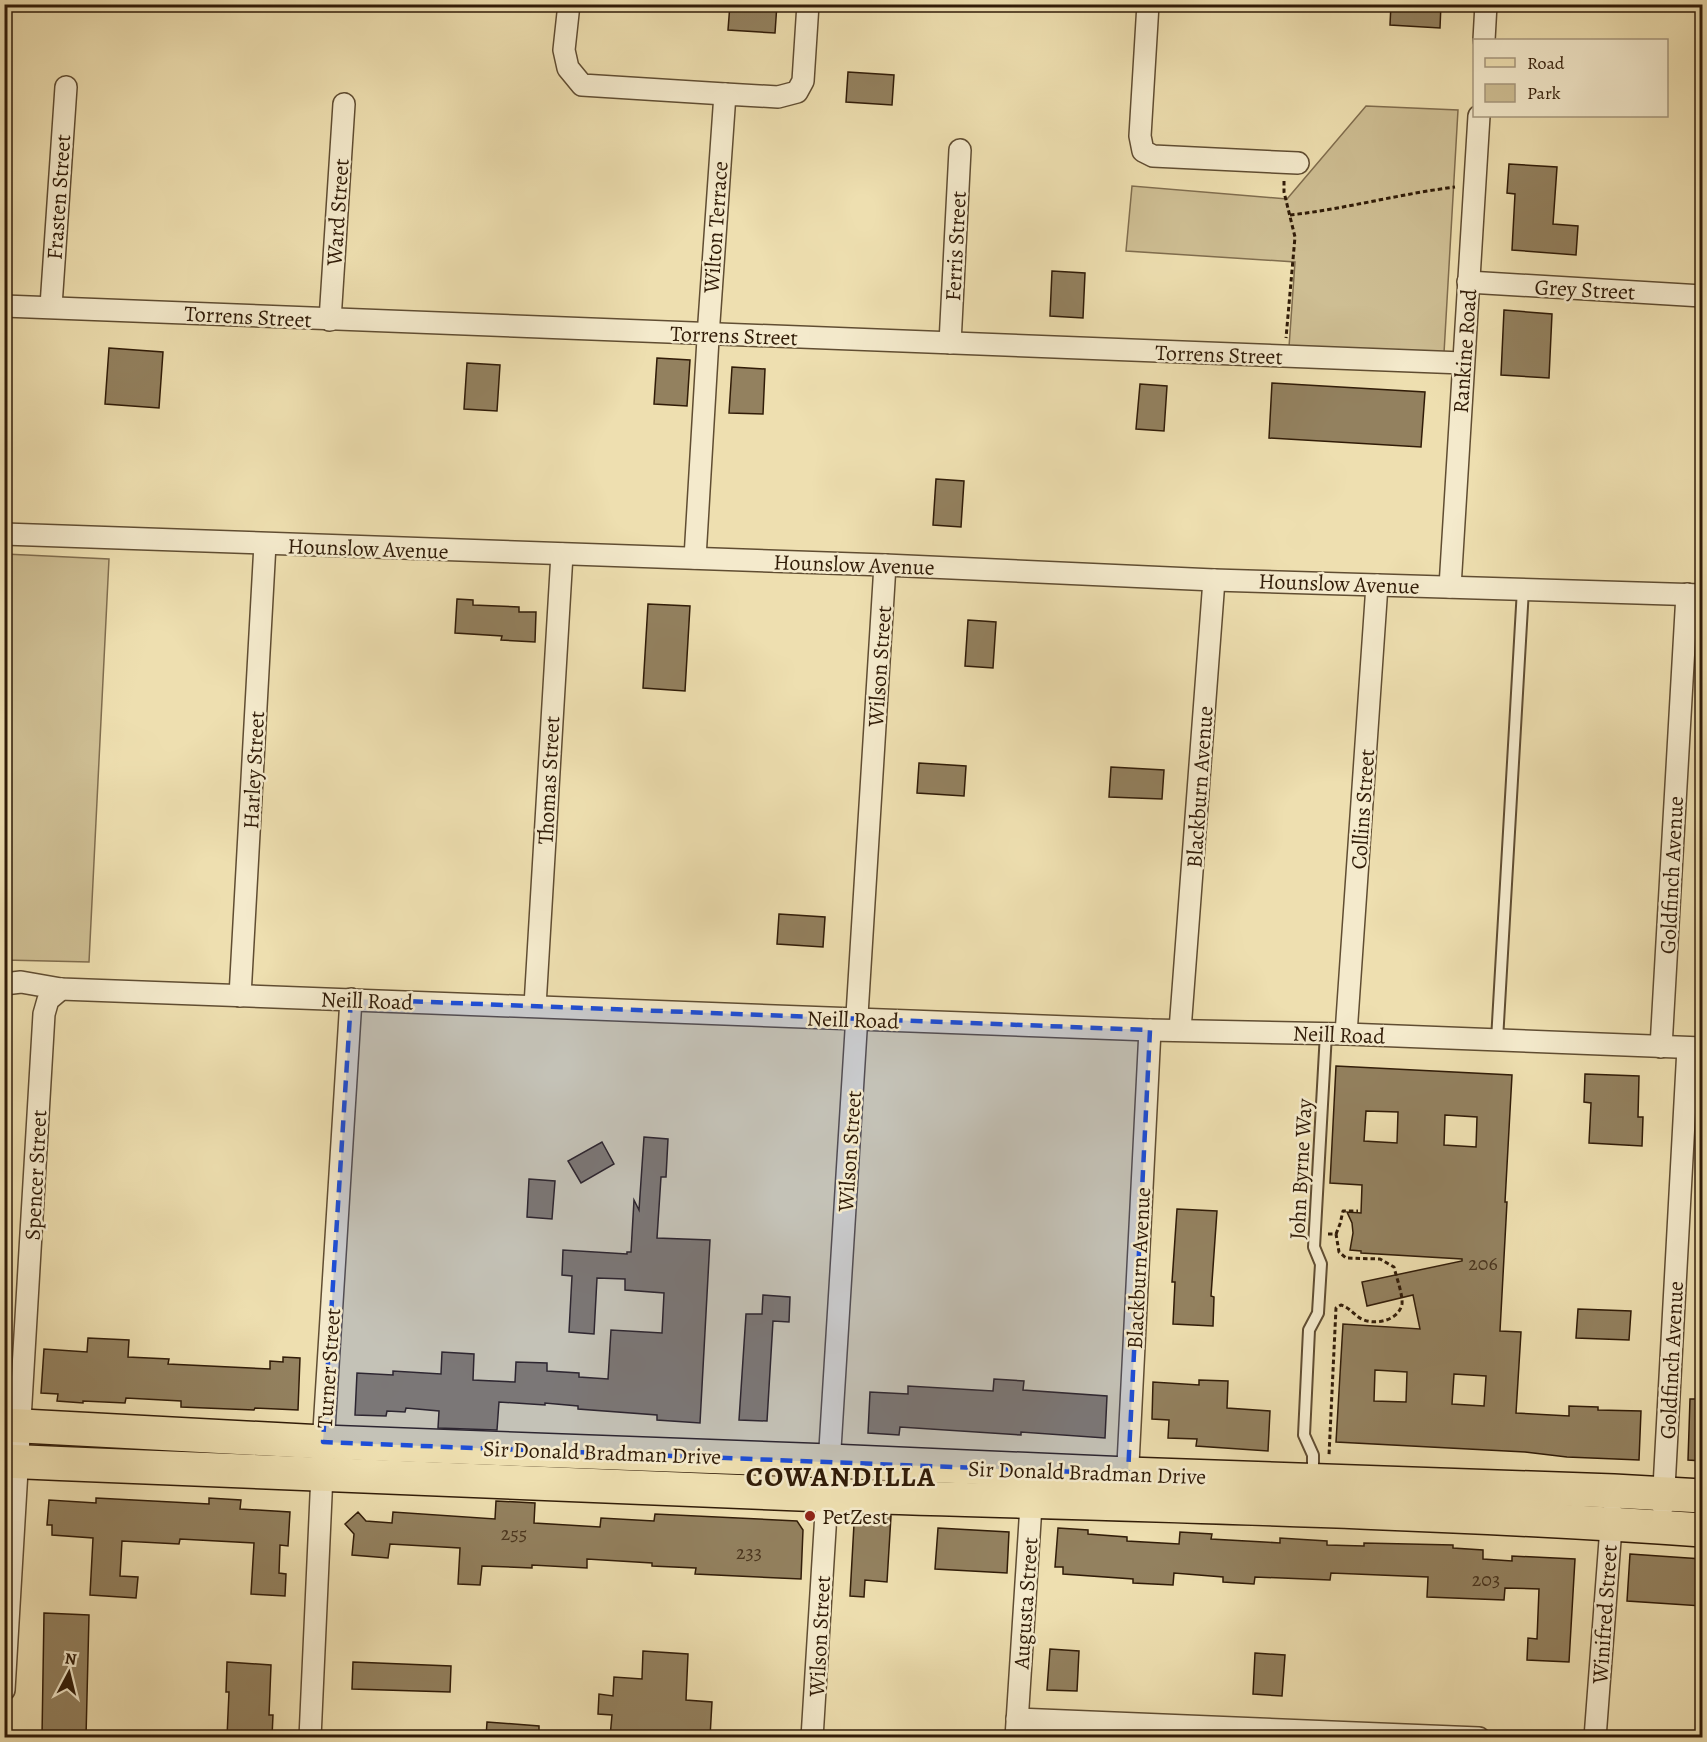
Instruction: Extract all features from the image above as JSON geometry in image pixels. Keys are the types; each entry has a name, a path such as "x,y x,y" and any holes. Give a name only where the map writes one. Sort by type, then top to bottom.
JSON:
{"main road":[{"name":"Sir Donald Bradman Drive","path":"12,1426 323,1442 1033,1469 1127,1490 1368,1512 1702,1530"},
{"name":"Sir Donald Bradman Drive","path":"11,1462 1031,1502 1127,1490 1320,1473 1702,1496"}],"street":[{"path":"569,4 564,50 568,68 582,85 778,97 797,92 803,81 808,4"},
{"path":"1148,4 1140,136 1143,151 1153,156 1291,168"},
{"path":"1484,39 1486,4"},
{"name":"Frasten Street","path":"51,306 66,87"},
{"name":"Wilton Terrace","path":"695,558 725,94"},
{"name":"Ward Street","path":"330,320 344,104"},
{"name":"Rankine Road","path":"1450,587 1479,117"},
{"name":"Ferris Street","path":"950,343 960,150"},
{"name":"Grey Street","path":"1468,282 1702,296"},
{"name":"Torrens Street","path":"4,306 51,306 330,320 1463,363"},
{"name":"Hounslow Avenue","path":"4,534 885,565 1214,580 1695,595"},
{"name":"Harley Street","path":"240,996 265,544"},
{"name":"Thomas Street","path":"535,1006 562,554"},
{"name":"Wilson Street","path":"813,1737 885,565"},
{"name":"Blackburn Avenue","path":"1180,1030 1214,580"},
{"name":"Collins Street","path":"1336,1034 1377,585"},
{"name":"Goldfinch Avenue","path":"1661,1047 1695,595"},
{"name":"Neill Road","path":"4,984 21,982 61,989 240,996 1695,1048"},
{"name":"Spencer Street","path":"4,1690 12,1426 44,1014 48,1000 61,989"},
{"name":"Turner Street","path":"310,1737 323,1442 351,999"},
{"name":"Blackburn Avenue","path":"1127,1490 1150,1029"},
{"name":"Goldfinch Avenue","path":"1662,1528 1695,1048"},
{"name":"Augusta Street","path":"1017,1728 1033,1469"},
{"name":"Winifred Street","path":"1595,1737 1614,1491"},
{"path":"1017,1728 1479,1737"}],"lane":[{"path":"1497,1040 1523,589"},
{"name":"John Byrne Way","path":"1320,1473 1304,1435 1309,1330 1318,1313 1320,1286 1321,1264 1314,1247 1336,1034"}],"path":[{"path":"1285,356 1295,237 1284,192 1291,168"},
{"path":"1290,215 1325,211 1455,187"},
{"path":"1320,1473 1336,1308 1341,1305 1347,1307 1362,1320 1373,1323 1397,1315 1402,1303 1394,1267 1380,1259 1346,1258 1340,1252 1335,1234 1343,1211 1358,1211"},
{"path":"1325,1233 1335,1234"}],"highlighted area":[{"path":"351,999 1150,1030 1128,1474 323,1442"}],"green space":[{"path":"1366,106 1458,110 1444,353 1289,347 1295,262 1126,251 1132,186 1287,199"},
{"path":"5,554 109,559 89,962 5,960"}],"building":[{"path":"730,4 777,4 775,33 728,30"},
{"path":"1391,4 1441,4 1440,28 1390,25"},
{"path":"848,72 894,75 892,105 846,102"},
{"path":"1509,164 1557,167 1553,224 1578,226 1576,255 1512,250 1515,194 1507,193"},
{"path":"1052,271 1085,273 1083,318 1050,316"},
{"path":"1504,310 1552,314 1549,378 1501,375"},
{"path":"109,348 163,352 159,408 105,404"},
{"path":"657,358 690,360 687,406 654,404"},
{"path":"467,363 500,365 497,411 464,409"},
{"path":"732,367 765,369 763,414 729,413"},
{"path":"1272,383 1425,392 1421,447 1269,438"},
{"path":"1140,384 1167,386 1164,431 1136,429"},
{"path":"936,479 964,481 961,527 933,525"},
{"path":"457,599 473,600 473,605 519,607 519,612 536,612 535,642 501,640 502,636 455,633"},
{"path":"648,604 690,606 685,691 643,688"},
{"path":"968,620 996,622 993,668 965,666"},
{"path":"919,763 966,766 964,796 917,793"},
{"path":"1111,767 1164,770 1162,799 1109,797"},
{"path":"779,914 825,917 823,947 777,944"},
{"path":"1336,1066 1512,1075 1500,1331 1521,1332 1516,1413 1569,1416 1569,1406 1598,1407 1598,1410 1641,1411 1639,1460 1336,1442 1343,1324 1420,1329 1413,1295 1367,1306 1362,1282 1462,1261 1462,1259 1361,1253 1361,1251 1350,1250 1353,1233 1347,1212 1361,1213 1362,1185 1330,1183","holes":["1366,1111 1398,1112 1397,1143 1364,1141","1445,1115 1477,1117 1476,1147 1444,1145","1375,1370 1407,1372 1406,1402 1374,1401","1454,1374 1486,1376 1484,1406 1452,1404"]},
{"path":"1585,1074 1639,1076 1638,1117 1643,1117 1642,1146 1589,1143 1591,1103 1584,1102"},
{"path":"644,1137 668,1139 666,1177 661,1177 657,1238 710,1240 700,1423 657,1420 657,1415 578,1409 578,1406 545,1403 545,1405 499,1402 497,1430 438,1428 439,1411 406,1408 405,1412 387,1411 386,1416 355,1415 357,1373 393,1375 393,1371 441,1374 442,1352 474,1354 473,1380 515,1382 516,1362 547,1363 547,1371 579,1373 579,1377 608,1379 611,1330 662,1333 664,1293 625,1290 625,1279 597,1278 594,1334 569,1332 572,1276 562,1275 563,1250 627,1254 631,1252 634,1200 639,1210"},
{"path":"602,1142 614,1164 581,1183 568,1161"},
{"path":"529,1179 555,1181 552,1219 527,1217"},
{"path":"1177,1209 1217,1211 1211,1296 1214,1297 1213,1326 1173,1324 1175,1282 1172,1282"},
{"path":"763,1295 790,1297 789,1322 773,1321 767,1421 739,1420 746,1314 762,1314"},
{"path":"1578,1309 1631,1311 1629,1340 1576,1338"},
{"path":"88,1338 129,1340 128,1357 169,1359 168,1364 270,1369 270,1361 283,1362 283,1357 300,1358 298,1410 181,1407 181,1401 126,1398 125,1403 83,1401 83,1403 57,1401 58,1394 41,1393 44,1349 87,1352"},
{"path":"994,1379 1024,1381 1023,1390 1107,1396 1105,1438 900,1427 899,1435 868,1433 870,1392 908,1394 908,1386 993,1391"},
{"path":"1199,1380 1228,1381 1227,1408 1270,1411 1268,1451 1196,1446 1197,1439 1168,1438 1169,1420 1152,1419 1153,1382 1199,1385"},
{"path":"1690,1399 1702,1399 1702,1461 1688,1460"},
{"path":"96,1498 209,1504 209,1498 241,1500 240,1509 290,1512 288,1546 280,1545 279,1573 286,1574 285,1596 251,1594 254,1543 180,1539 179,1544 122,1541 120,1576 138,1577 136,1598 90,1595 93,1538 52,1535 52,1525 47,1525 49,1500 96,1503"},
{"path":"496,1501 535,1503 534,1523 600,1527 601,1518 654,1521 655,1514 797,1521 803,1530 801,1579 695,1574 696,1568 587,1559 587,1568 532,1565 532,1568 482,1566 480,1585 458,1584 460,1548 390,1544 388,1558 352,1555 354,1534 345,1524 358,1512 366,1521 392,1523 393,1512 495,1519"},
{"path":"864,1515 891,1516 887,1582 865,1580 864,1597 850,1596 854,1524"},
{"path":"938,1528 1009,1532 1007,1573 935,1569"},
{"path":"1058,1528 1088,1530 1088,1534 1127,1537 1127,1541 1179,1544 1180,1532 1212,1534 1211,1539 1280,1543 1280,1538 1327,1541 1327,1545 1364,1546 1364,1543 1453,1545 1453,1548 1483,1550 1483,1559 1512,1561 1512,1556 1575,1559 1569,1662 1527,1660 1528,1638 1537,1639 1539,1589 1505,1588 1504,1600 1427,1597 1428,1577 1331,1573 1330,1580 1255,1577 1254,1584 1223,1582 1223,1577 1174,1573 1173,1585 1133,1583 1133,1579 1063,1574 1063,1567 1055,1567"},
{"path":"1630,1554 1702,1559 1702,1606 1627,1601"},
{"path":"44,1613 89,1615 86,1737 42,1736"},
{"path":"1050,1649 1079,1651 1077,1691 1047,1690"},
{"path":"643,1651 688,1654 686,1700 712,1702 710,1737 610,1737 612,1715 598,1714 599,1694 613,1696 614,1677 642,1679"},
{"path":"1255,1653 1285,1655 1282,1696 1253,1694"},
{"path":"227,1662 271,1665 269,1715 273,1715 272,1737 227,1737 229,1692 226,1692"},
{"path":"353,1662 451,1666 450,1692 352,1689"},
{"path":"487,1722 539,1726 539,1737 486,1737"}],"place":[{"name":"PetZest","path":"810,1516"}],"district":[{"name":"COWANDILLA","path":"841,1476"}]}
